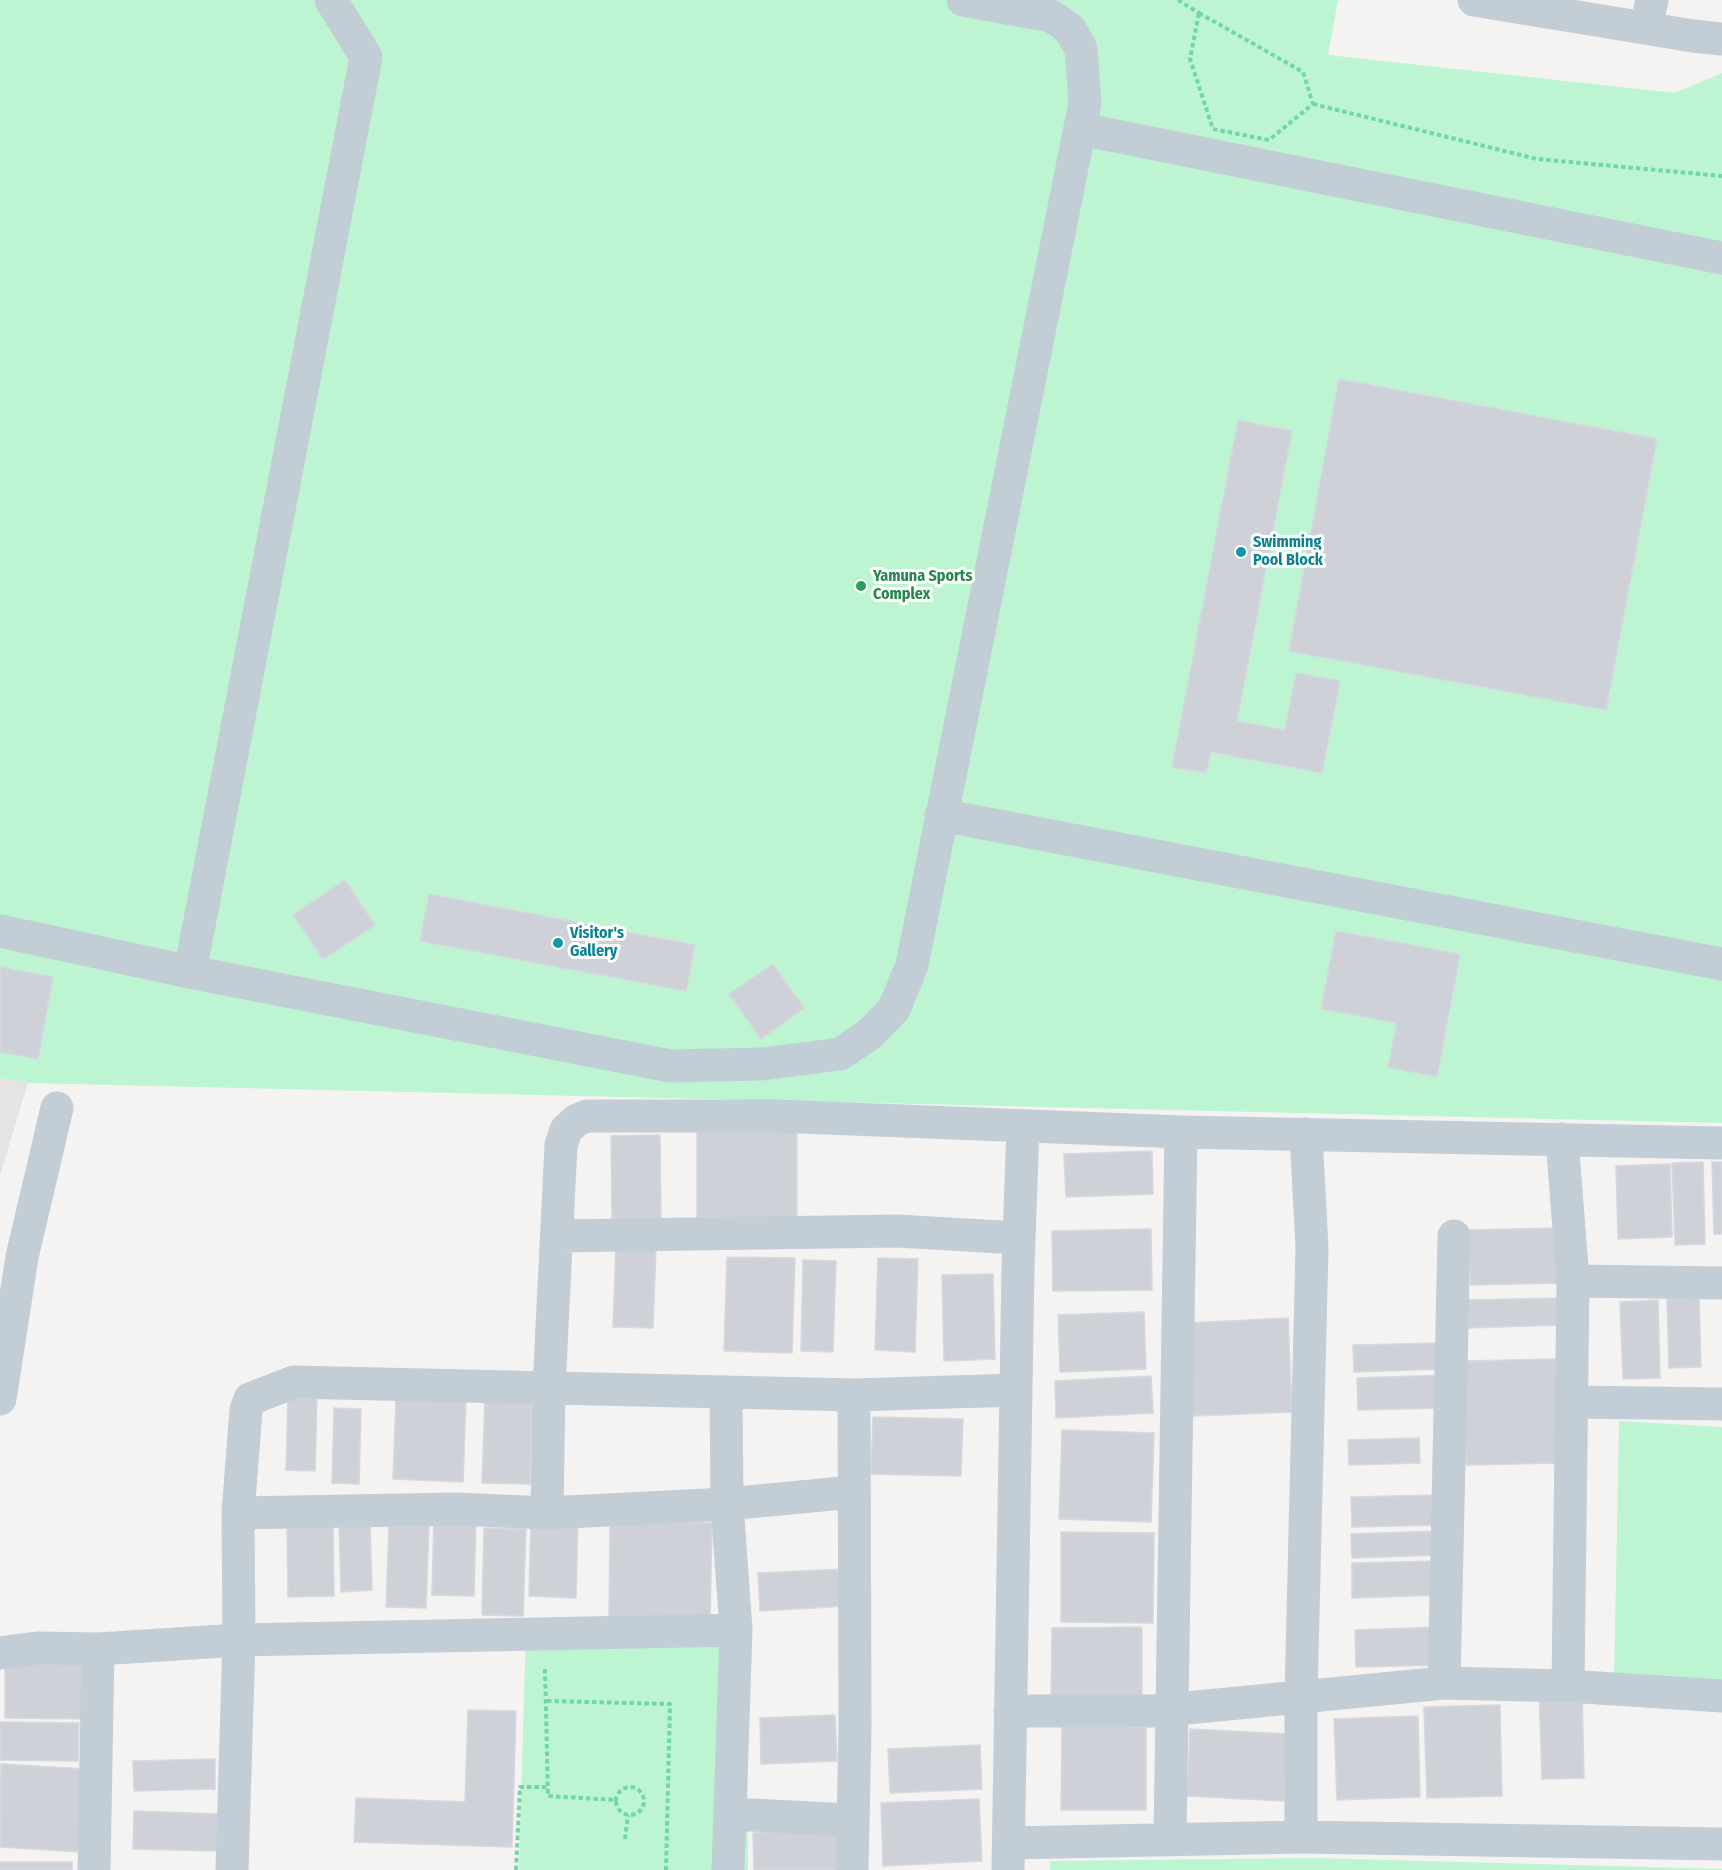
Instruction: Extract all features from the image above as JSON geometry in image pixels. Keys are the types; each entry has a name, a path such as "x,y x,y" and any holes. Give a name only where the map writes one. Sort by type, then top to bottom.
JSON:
{"street":[{"path":"190,972 366,57 332,0"},
{"path":"0,931 190,972 670,1066 762,1064 840,1054 870,1034 894,1009 912,965 1085,103 1085,71 1081,49 1070,28 1051,16 1003,4 963,0"},
{"path":"1474,0 1649,14 1722,39"},
{"path":"1081,129 1722,258"},
{"path":"941,815 1722,964"},
{"path":"0,1399 22,1257 57,1107"},
{"path":"547,1513 549,1388 561,1145 566,1130 577,1120 587,1116 776,1116 1181,1132 1722,1143"},
{"path":"1023,1126 1018,1238 1009,1856 1170,1838 1301,1837 1722,1845"},
{"path":"1170,1838 1181,1132"},
{"path":"1301,1837 1301,1695 1312,1248 1306,1134"},
{"path":"1562,1139 1573,1281 1568,1686"},
{"path":"557,1236 897,1231 1018,1238"},
{"path":"1443,1683 1454,1236"},
{"path":"1573,1281 1722,1283"},
{"path":"232,1870 238,1640 238,1513 246,1410 250,1399 294,1382 854,1395 1016,1390"},
{"path":"726,1392 727,1504 736,1630 728,1870"},
{"path":"852,1870 855,1728 854,1395"},
{"path":"1571,1402 1722,1404"},
{"path":"238,1513 456,1509 547,1513 727,1504 853,1492"},
{"path":"0,1653 37,1648 98,1649 238,1640 736,1630"},
{"path":"94,1870 98,1649"},
{"path":"1010,1711 1173,1710 1301,1695 1443,1683 1568,1686 1722,1696"},
{"path":"730,1814 852,1820"}],"path":[{"path":"1178,0 1303,72 1313,104"},
{"path":"1198,13 1190,59 1213,129 1269,140 1313,104"},
{"path":"1313,104 1537,159 1722,176"},
{"path":"616,1800 548,1796 547,1701 670,1704 666,1870"},
{"path":"516,1870 520,1787 547,1787"},
{"path":"632,1788 640,1791 644,1799 642,1808 635,1814 628,1815 618,1809 616,1800 623,1789 632,1788"},
{"path":"625,1839 628,1815"}],"shaded area":[{"path":"0,1078 28,1083 0,1175"}],"green space":[{"name":"Yamuna Sports Complex","path":"0,0 1338,0 1328,55 1675,93 1722,73 1722,1123 28,1083 0,1078"},
{"path":"1619,1421 1722,1427 1722,1685 1614,1681"},
{"path":"526,1628 747,1637 748,1870 519,1870"},
{"path":"1314,1858 1722,1870 1050,1870 1050,1861"}],"building":[{"path":"1339,379 1657,439 1606,710 1289,651"},
{"name":"Swimming Pool Block","path":"1238,420 1292,431 1237,721 1285,730 1296,673 1340,681 1322,773 1211,752 1206,773 1172,767"},
{"path":"345,880 375,925 323,959 293,915"},
{"name":"Visitor's Gallery","path":"429,894 695,945 686,991 420,941"},
{"path":"1336,931 1460,954 1437,1077 1388,1067 1397,1023 1321,1009"},
{"path":"773,964 804,1008 761,1039 729,994"},
{"path":"0,967 53,977 38,1059 0,1052"},
{"path":"697,1126 797,1126 797,1220 697,1219"},
{"path":"660,1135 661,1219 612,1220 611,1136"},
{"path":"1152,1151 1153,1194 1066,1197 1064,1154"},
{"path":"1703,1162 1705,1244 1675,1245 1672,1163"},
{"path":"1712,1162 1722,1162 1722,1234 1714,1234"},
{"path":"1670,1164 1672,1237 1618,1239 1616,1166"},
{"path":"1558,1228 1560,1283 1471,1285 1469,1230"},
{"path":"1151,1229 1152,1290 1053,1291 1052,1231"},
{"path":"616,1245 656,1246 653,1328 613,1327"},
{"path":"727,1257 795,1258 792,1353 724,1351"},
{"path":"878,1258 918,1259 915,1352 875,1350"},
{"path":"803,1260 836,1261 833,1352 801,1351"},
{"path":"993,1274 995,1359 944,1361 942,1275"},
{"path":"1559,1298 1560,1325 1468,1328 1468,1300"},
{"path":"1699,1298 1701,1367 1669,1368 1667,1299"},
{"path":"1658,1300 1660,1378 1623,1379 1620,1302"},
{"path":"1144,1312 1146,1369 1060,1372 1058,1315"},
{"path":"1288,1318 1292,1412 1193,1416 1189,1323"},
{"path":"1444,1343 1444,1369 1354,1372 1353,1345"},
{"path":"1558,1359 1560,1463 1466,1465 1463,1361"},
{"path":"1444,1375 1445,1408 1358,1410 1357,1378"},
{"path":"1151,1376 1153,1413 1056,1418 1055,1381"},
{"path":"288,1395 317,1396 315,1471 286,1470"},
{"path":"396,1397 466,1399 463,1482 393,1479"},
{"path":"485,1397 532,1398 530,1484 482,1483"},
{"path":"334,1408 361,1409 359,1484 332,1483"},
{"path":"873,1417 963,1419 961,1476 871,1474"},
{"path":"1062,1430 1154,1433 1151,1522 1059,1519"},
{"path":"1419,1438 1420,1463 1349,1465 1348,1440"},
{"path":"1440,1495 1441,1525 1352,1527 1351,1497"},
{"path":"434,1516 476,1517 474,1596 432,1595"},
{"path":"531,1519 578,1521 576,1598 529,1596"},
{"path":"287,1521 333,1521 334,1596 288,1597"},
{"path":"370,1521 372,1590 341,1592 339,1522"},
{"path":"610,1522 712,1523 710,1622 609,1622"},
{"path":"389,1525 429,1526 426,1608 386,1607"},
{"path":"484,1528 526,1529 523,1616 482,1615"},
{"path":"1439,1531 1440,1555 1352,1558 1351,1534"},
{"path":"1061,1532 1154,1533 1153,1623 1061,1622"},
{"path":"1439,1561 1440,1595 1352,1598 1352,1563"},
{"path":"846,1569 847,1606 760,1611 758,1573"},
{"path":"1142,1627 1142,1701 1051,1702 1052,1628"},
{"path":"1441,1627 1442,1665 1356,1667 1355,1630"},
{"path":"5,1659 89,1660 89,1719 5,1718"},
{"path":"1582,1691 1584,1778 1542,1779 1539,1692"},
{"path":"1500,1705 1502,1796 1427,1798 1424,1707"},
{"path":"468,1710 516,1711 512,1847 354,1842 356,1798 465,1802"},
{"path":"835,1715 837,1761 761,1764 760,1718"},
{"path":"1418,1716 1420,1797 1337,1800 1334,1719"},
{"path":"0,1722 79,1723 78,1761 0,1760"},
{"path":"1062,1727 1146,1728 1146,1810 1061,1810"},
{"path":"1190,1729 1288,1734 1284,1801 1187,1796"},
{"path":"980,1745 982,1789 890,1793 888,1749"},
{"path":"215,1759 215,1789 134,1791 133,1761"},
{"path":"1,1764 87,1769 83,1852 0,1847"},
{"path":"979,1799 982,1861 883,1866 881,1803"},
{"path":"134,1811 218,1814 217,1851 133,1849"},
{"path":"843,1830 845,1870 754,1870 753,1833"},
{"path":"0,1862 72,1862 72,1870 0,1870"}],"place":[{"name":"Swimming Pool Block","path":"1241,552"},
{"name":"Yamuna Sports Complex","path":"861,586"},
{"name":"Visitor's Gallery","path":"558,943"}]}
